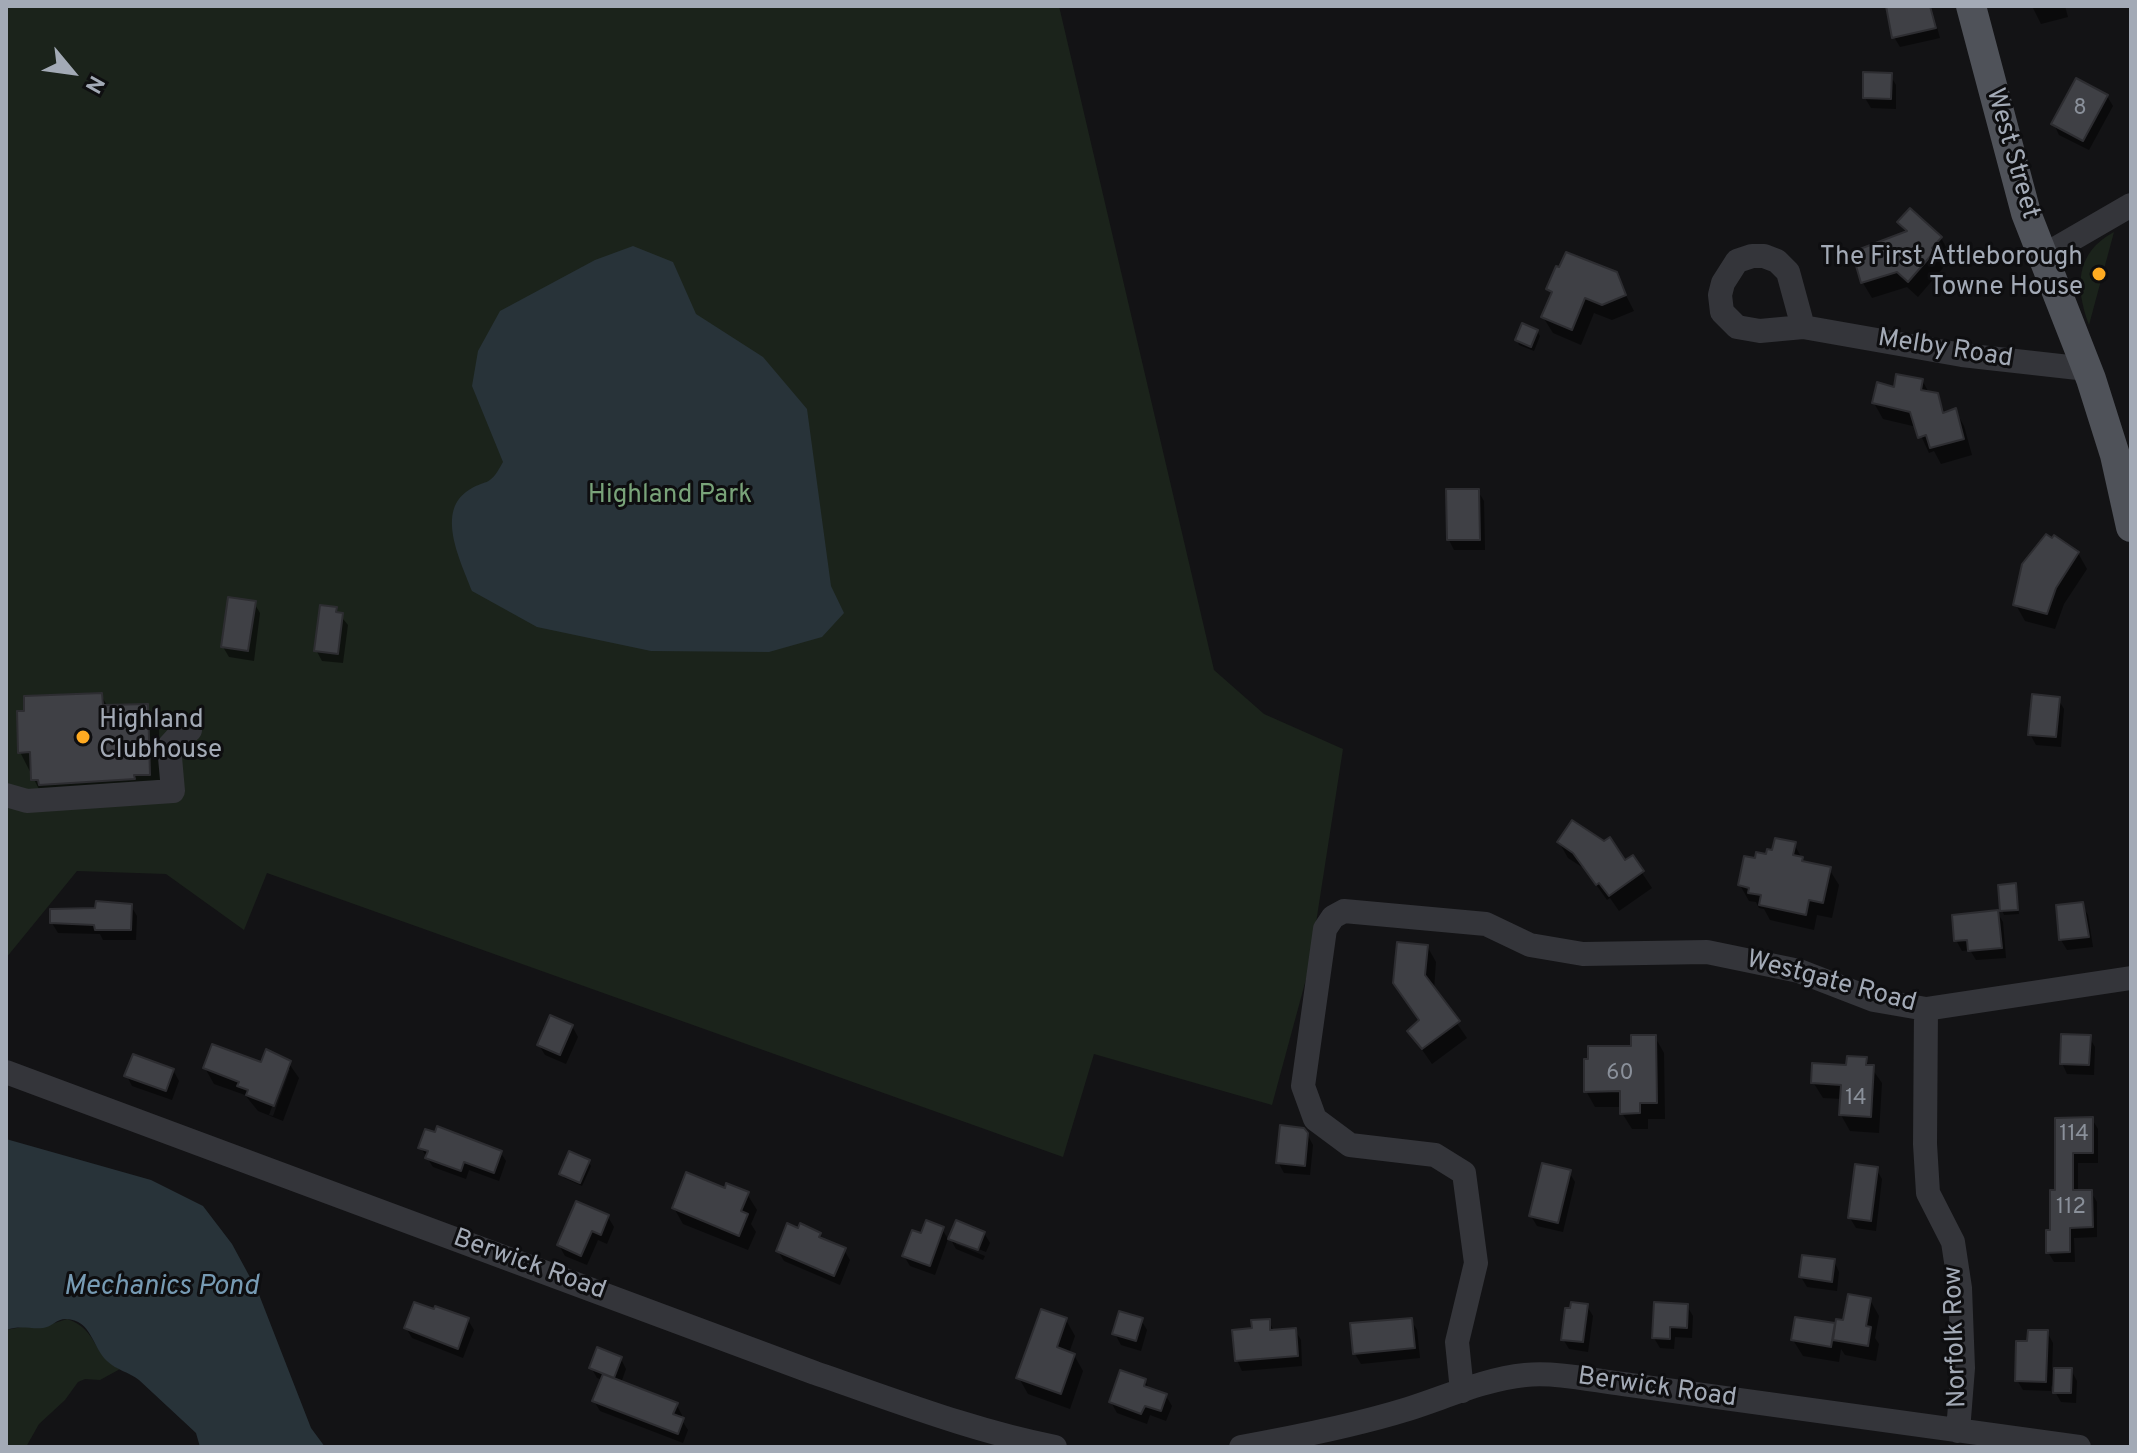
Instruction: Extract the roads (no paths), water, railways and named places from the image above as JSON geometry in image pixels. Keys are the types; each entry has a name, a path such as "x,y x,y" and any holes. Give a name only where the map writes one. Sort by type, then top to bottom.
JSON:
{"main road":[{"name":"West Street","path":"1971,6 2026,213 2087,369 2115,455 2131,527"}],"street":[{"path":"2043,256 2131,205"},
{"name":"Melby Road","path":"1803,327 1962,355 2087,369"},
{"path":"6,795 27,801 173,791 169,746 179,735 190,730"},
{"name":"Westgate Road","path":"1462,1391 1457,1342 1476,1263 1464,1173 1435,1155 1350,1145 1315,1119 1303,1086 1325,929 1333,917 1344,911 1486,924 1530,945 1583,954 1707,952 1799,971 1874,1000 1926,1009 2131,978"},
{"name":"Norfolk Row","path":"1926,1009 1925,1144 1928,1193 1953,1242 1960,1288 1963,1368 1958,1431"},
{"name":"Berwick Road","path":"6,1072 815,1373 954,1421 1022,1441 1055,1447"},
{"name":"Berwick Road","path":"1241,1447 1315,1434 1348,1436 1462,1391 1525,1375 1555,1375 2079,1447"}],"water":[{"path":"633,246 673,262 696,314 763,357 807,409 831,586 844,613 822,637 769,652 651,651 537,627 472,591 454,540 453,513 457,501 466,492 490,480 503,462 472,386 478,351 500,311 595,260"},
{"name":"Mechanics Pond","path":"6,1139 151,1180 203,1206 232,1244 258,1292 311,1428 325,1447 200,1447 196,1433 139,1380 107,1361 81,1324 66,1319 43,1328 6,1330"}],"place":[{"name":"The First Attleborough Towne House","path":"2099,274"},
{"name":"Highland Clubhouse","path":"83,737"}],"park label":[{"name":"Highland Park","path":"670,497"}]}
